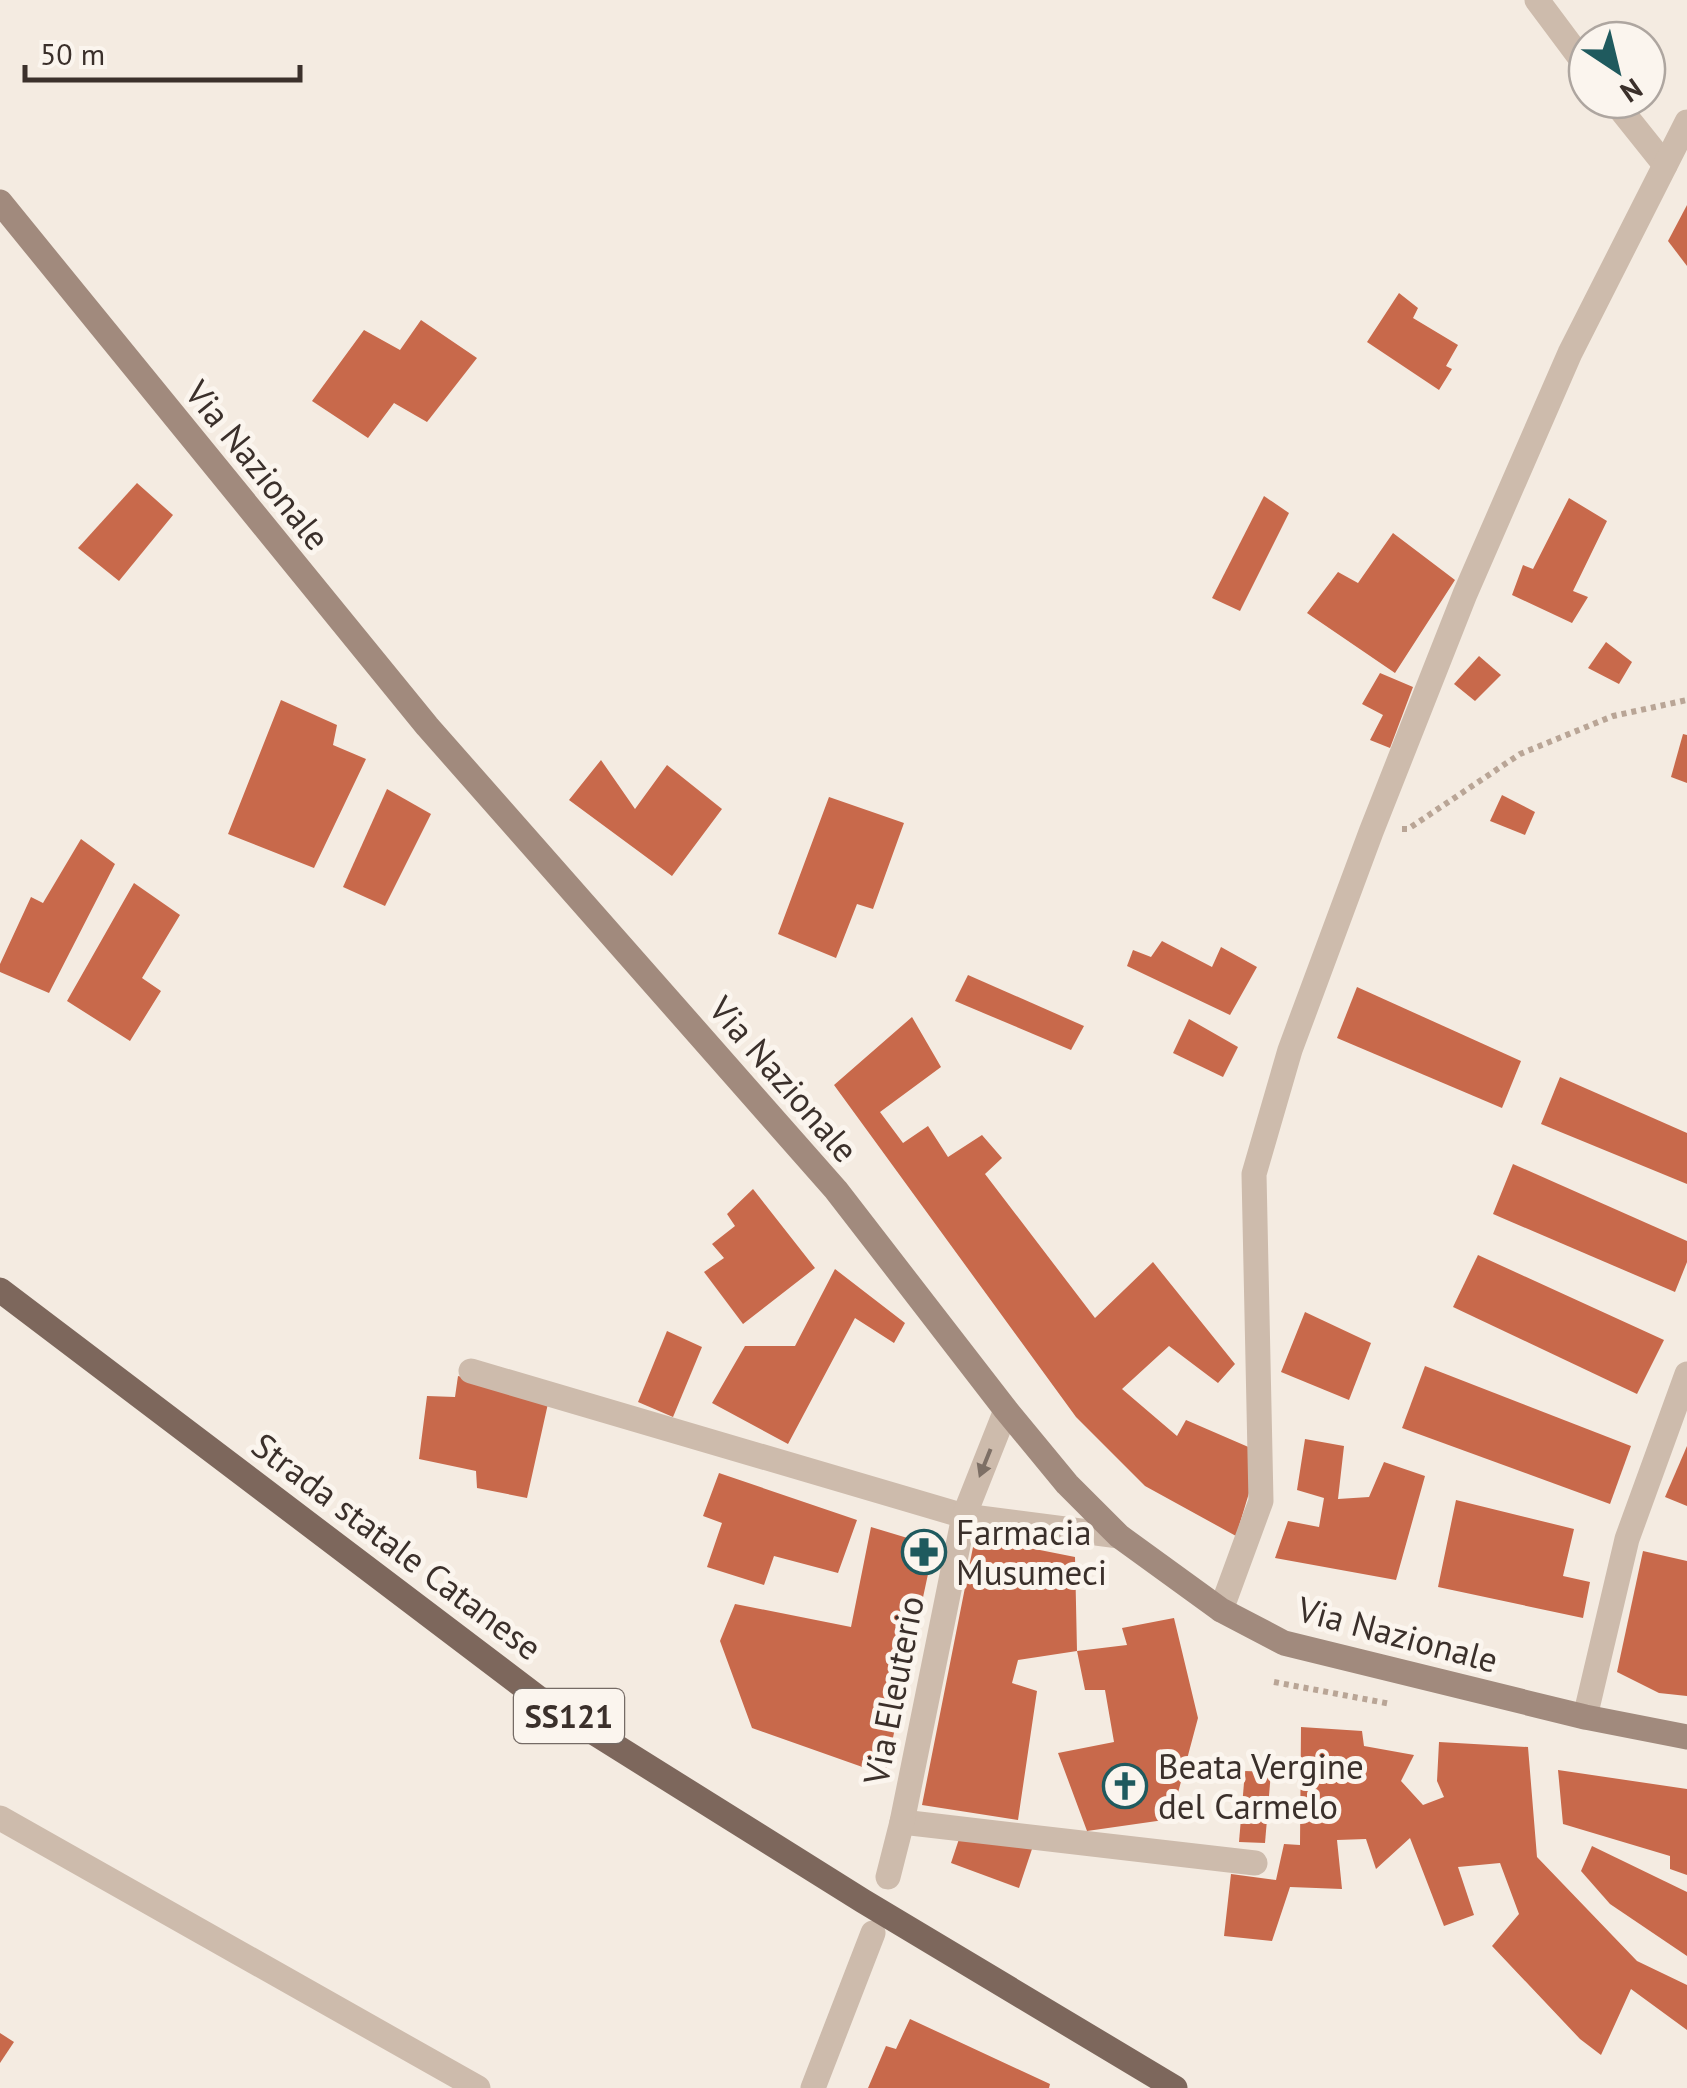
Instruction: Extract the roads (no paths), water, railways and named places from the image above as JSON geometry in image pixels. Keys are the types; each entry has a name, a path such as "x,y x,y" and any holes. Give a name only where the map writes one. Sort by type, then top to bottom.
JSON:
{"main road":[{"name":"Via Nazionale","path":"0,202 427,726 836,1190 1006,1410 1067,1484 1118,1536 1221,1610 1284,1643 1585,1717 1687,1737"},
{"name":"Strada statale Catanese","path":"0,1290 537,1696 863,1901 1175,2088"}],"street":[{"path":"1537,0 1567,40"},
{"path":"1629,120 1665,165"},
{"path":"1221,1610 1261,1501 1254,1174 1290,1050 1464,594 1570,353 1687,122"},
{"path":"471,1371 964,1516 1118,1536"},
{"path":"1585,1717 1627,1538 1687,1374"},
{"name":"Via Eleuterio","path":"888,1877 964,1516 1006,1410"},
{"path":"0,1818 478,2088"},
{"path":"902,1822 1255,1863"},
{"path":"813,2088 872,1933"}],"place":[{"name":"Farmacia Musumeci","path":"924,1552"},
{"name":"Beata Vergine del Carmelo","path":"1125,1786"}]}
